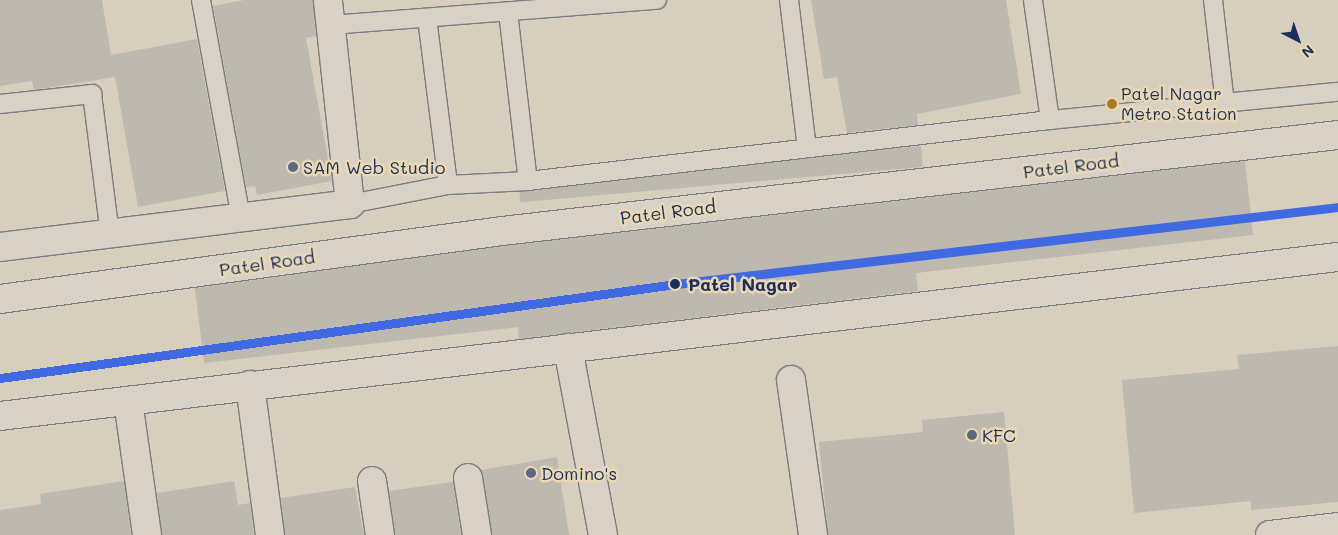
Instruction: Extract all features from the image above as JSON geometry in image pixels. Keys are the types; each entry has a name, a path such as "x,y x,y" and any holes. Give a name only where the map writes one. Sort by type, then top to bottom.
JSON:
{"main road":[{"path":"0,248 350,204 329,13"},
{"name":"Patel Road","path":"0,299 502,231 1338,135"},
{"path":"0,416 1338,257"},
{"path":"568,348 603,535"},
{"path":"791,380 813,535"},
{"path":"250,385 270,535"},
{"path":"128,401 147,535"},
{"path":"468,478 477,535"},
{"path":"372,481 380,535"},
{"path":"1270,535 1338,527"}],"lane":[{"path":"201,0 241,218"},
{"path":"329,13 427,18 657,0"},
{"path":"789,0 807,148"},
{"path":"1033,0 1050,120"},
{"path":"1213,0 1225,104"},
{"path":"508,12 528,181"},
{"path":"427,18 448,186"},
{"path":"350,204 448,186 528,181 1050,120 1338,92"},
{"path":"0,104 92,94 110,234"}],"building":[{"path":"0,0 102,0 111,55 197,39 225,191 138,207 115,77 34,90 32,81 0,86"},
{"path":"244,0 313,0 316,36 306,38 332,181 257,195 255,186 246,187 213,6"},
{"path":"811,0 1006,0 1021,94 917,114 918,125 847,133 837,77 824,79"},
{"path":"921,146 923,167 520,202 519,181"},
{"path":"1245,161 1253,235 916,273 918,291 519,339 518,327 204,363 195,288 504,246"},
{"path":"1338,346 1338,502 1251,510 1251,501 1134,513 1122,380 1239,369 1237,355"},
{"path":"1004,412 1015,535 828,535 819,442 923,432 922,420"},
{"path":"557,457 569,535 492,535 481,470"},
{"path":"124,481 131,535 0,535 0,510 41,504 40,494"},
{"path":"234,481 238,505 250,503 254,535 162,535 157,493"},
{"path":"453,482 461,535 395,535 389,491"},
{"path":"355,487 364,535 285,535 281,498"}],"transit line":[{"path":"0,378 676,284 1338,207"}],"place":[{"name":"Patel Nagar Metro Station","path":"1112,104"},
{"name":"SAM Web Studio","path":"293,167"},
{"name":"Patel Nagar","path":"675,284"},
{"name":"KFC","path":"972,435"},
{"name":"Domino's","path":"531,473"}]}
